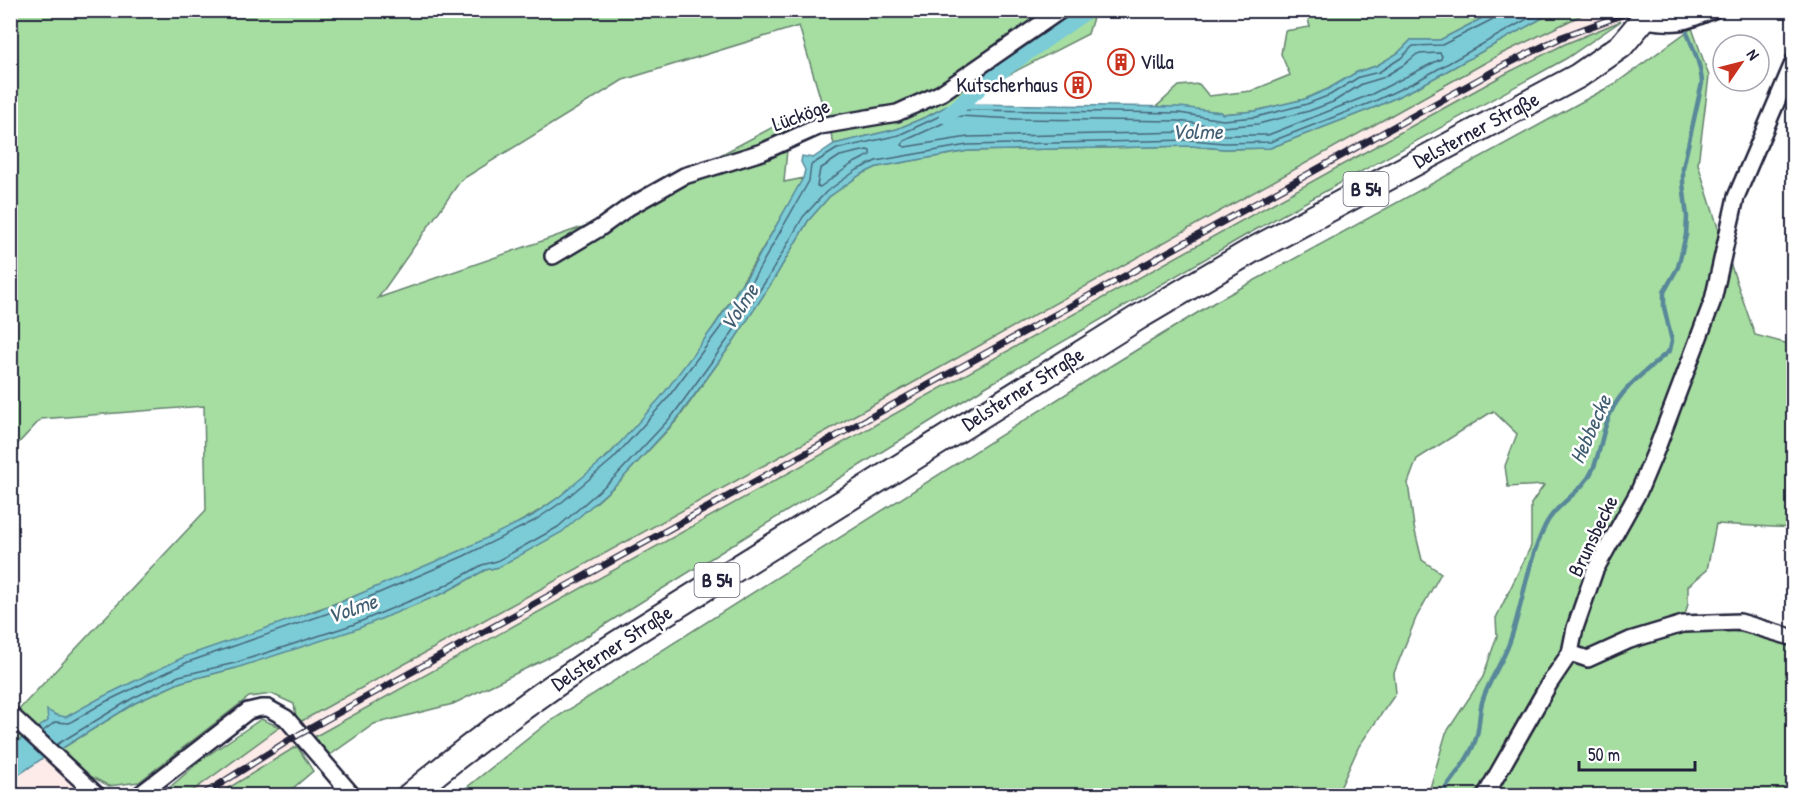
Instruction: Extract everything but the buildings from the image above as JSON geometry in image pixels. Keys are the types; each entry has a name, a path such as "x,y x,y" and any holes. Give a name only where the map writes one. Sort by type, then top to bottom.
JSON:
{"main road":[{"name":"Delsterner Straße","path":"409,795 544,691 616,644 1139,317 1251,251 1585,71 1621,46 1648,15"}],"street":[{"name":"Lücköge","path":"553,256 600,228 629,207 684,176 762,152 820,126 897,113 940,93 1061,10"},
{"path":"1648,15 1670,24 1685,22 1713,10"},
{"name":"Brunsbecke","path":"1570,653 1575,628 1595,570 1634,500 1658,448 1713,300 1736,197 1794,61"},
{"path":"1485,795 1549,684 1570,653 1588,659 1630,640 1683,624 1740,622 1794,638"},
{"path":"138,795 248,711 261,708 268,708 286,718 353,795"},
{"path":"16,719 98,795"}],"shaded area":[{"path":"1590,11 1628,11 1621,21 1565,44 1507,73 314,737 300,722 1499,55"},
{"path":"280,727 297,746 217,795 187,796"},
{"path":"46,756 90,796 11,796 11,780"}],"green space":[{"path":"11,11 1095,11 1088,34 928,116 897,129 834,144 799,26 623,80 461,180 378,298 588,225 790,118 784,182 804,178 726,308 667,391 598,465 559,497 529,517 481,542 373,589 313,611 11,752 10,719 206,510 204,406 41,419 11,451"},
{"path":"1306,11 1496,11 1440,40 1411,40 1398,53 1376,66 1357,72 1305,99 1255,111 1221,114 1221,112 1156,107 1179,86 1199,84 1209,96 1251,91 1290,75 1281,54 1285,31 1310,27"},
{"path":"1555,11 1590,11 1499,55 300,722 296,717 294,704 272,694 249,697 139,782 109,786 90,776 61,749 135,703 181,682 236,668 444,593 485,570 499,567 597,502 621,480 678,419 733,342 808,221 829,197 860,175 877,167 968,151 1192,146 1224,149 1270,148 1378,106 1418,87"},
{"path":"1621,21 1567,58 1246,235 987,386 566,649 453,704 374,724 330,755 314,737 1507,73 1565,44"},
{"path":"1692,28 1709,76 1698,164 1720,234 1707,299 1634,488 1568,629 1560,655 1589,666 1630,647 1683,631 1732,631 1777,638 1793,643 1793,795 1428,795 1446,733 1483,677 1497,636 1496,618 1531,546 1531,504 1544,485 1508,487 1505,466 1517,434 1493,411 1417,459 1408,483 1414,527 1422,560 1441,573 1416,618 1394,673 1396,693 1359,746 1337,795 456,796 546,724 1099,373 1215,302 1616,83"},
{"path":"1728,257 1755,335 1793,345 1793,528 1716,524 1707,570 1688,586 1688,604 1684,619 1588,652 1578,649 1581,632 1600,573"},
{"path":"261,719 280,727 187,795 161,795 201,760"},
{"path":"297,746 313,771 285,795 217,795"}],"water":[{"name":"Volme","path":"1496,11 1555,11 1418,87 1378,106 1270,148 1224,149 1192,146 968,151 877,167 860,175 829,197 808,221 733,342 677,419 621,480 562,532 499,567 485,570 444,593 354,630 236,668 181,682 135,703 46,756 11,780 11,746 48,721 47,710 66,717 186,656 341,602 462,550 532,516 559,497 609,455 661,397 715,325 750,272 803,178 805,170 801,162 802,156 813,158 834,144 897,129 962,98 966,104 1180,107 1221,112 1222,114 1255,111 1305,99 1357,72 1376,66 1398,53 1411,40 1440,40"}],"waterway":[{"path":"947,116 991,78 1088,10"},
{"name":"Hebbecke","path":"1443,796 1445,789 1464,763 1475,742 1483,699 1510,641 1533,556 1544,528 1555,512 1583,485 1593,469 1608,419 1622,394 1670,350 1672,341 1664,307 1664,292 1678,267 1686,235 1687,217 1683,168 1702,83 1699,64 1687,33"}],"railway":[{"path":"201,796 291,739 1503,66 1562,37 1635,10"}],"place":[{"name":"Villa","path":"1121,62"},
{"name":"Kutscherhaus","path":"1078,85"}]}
